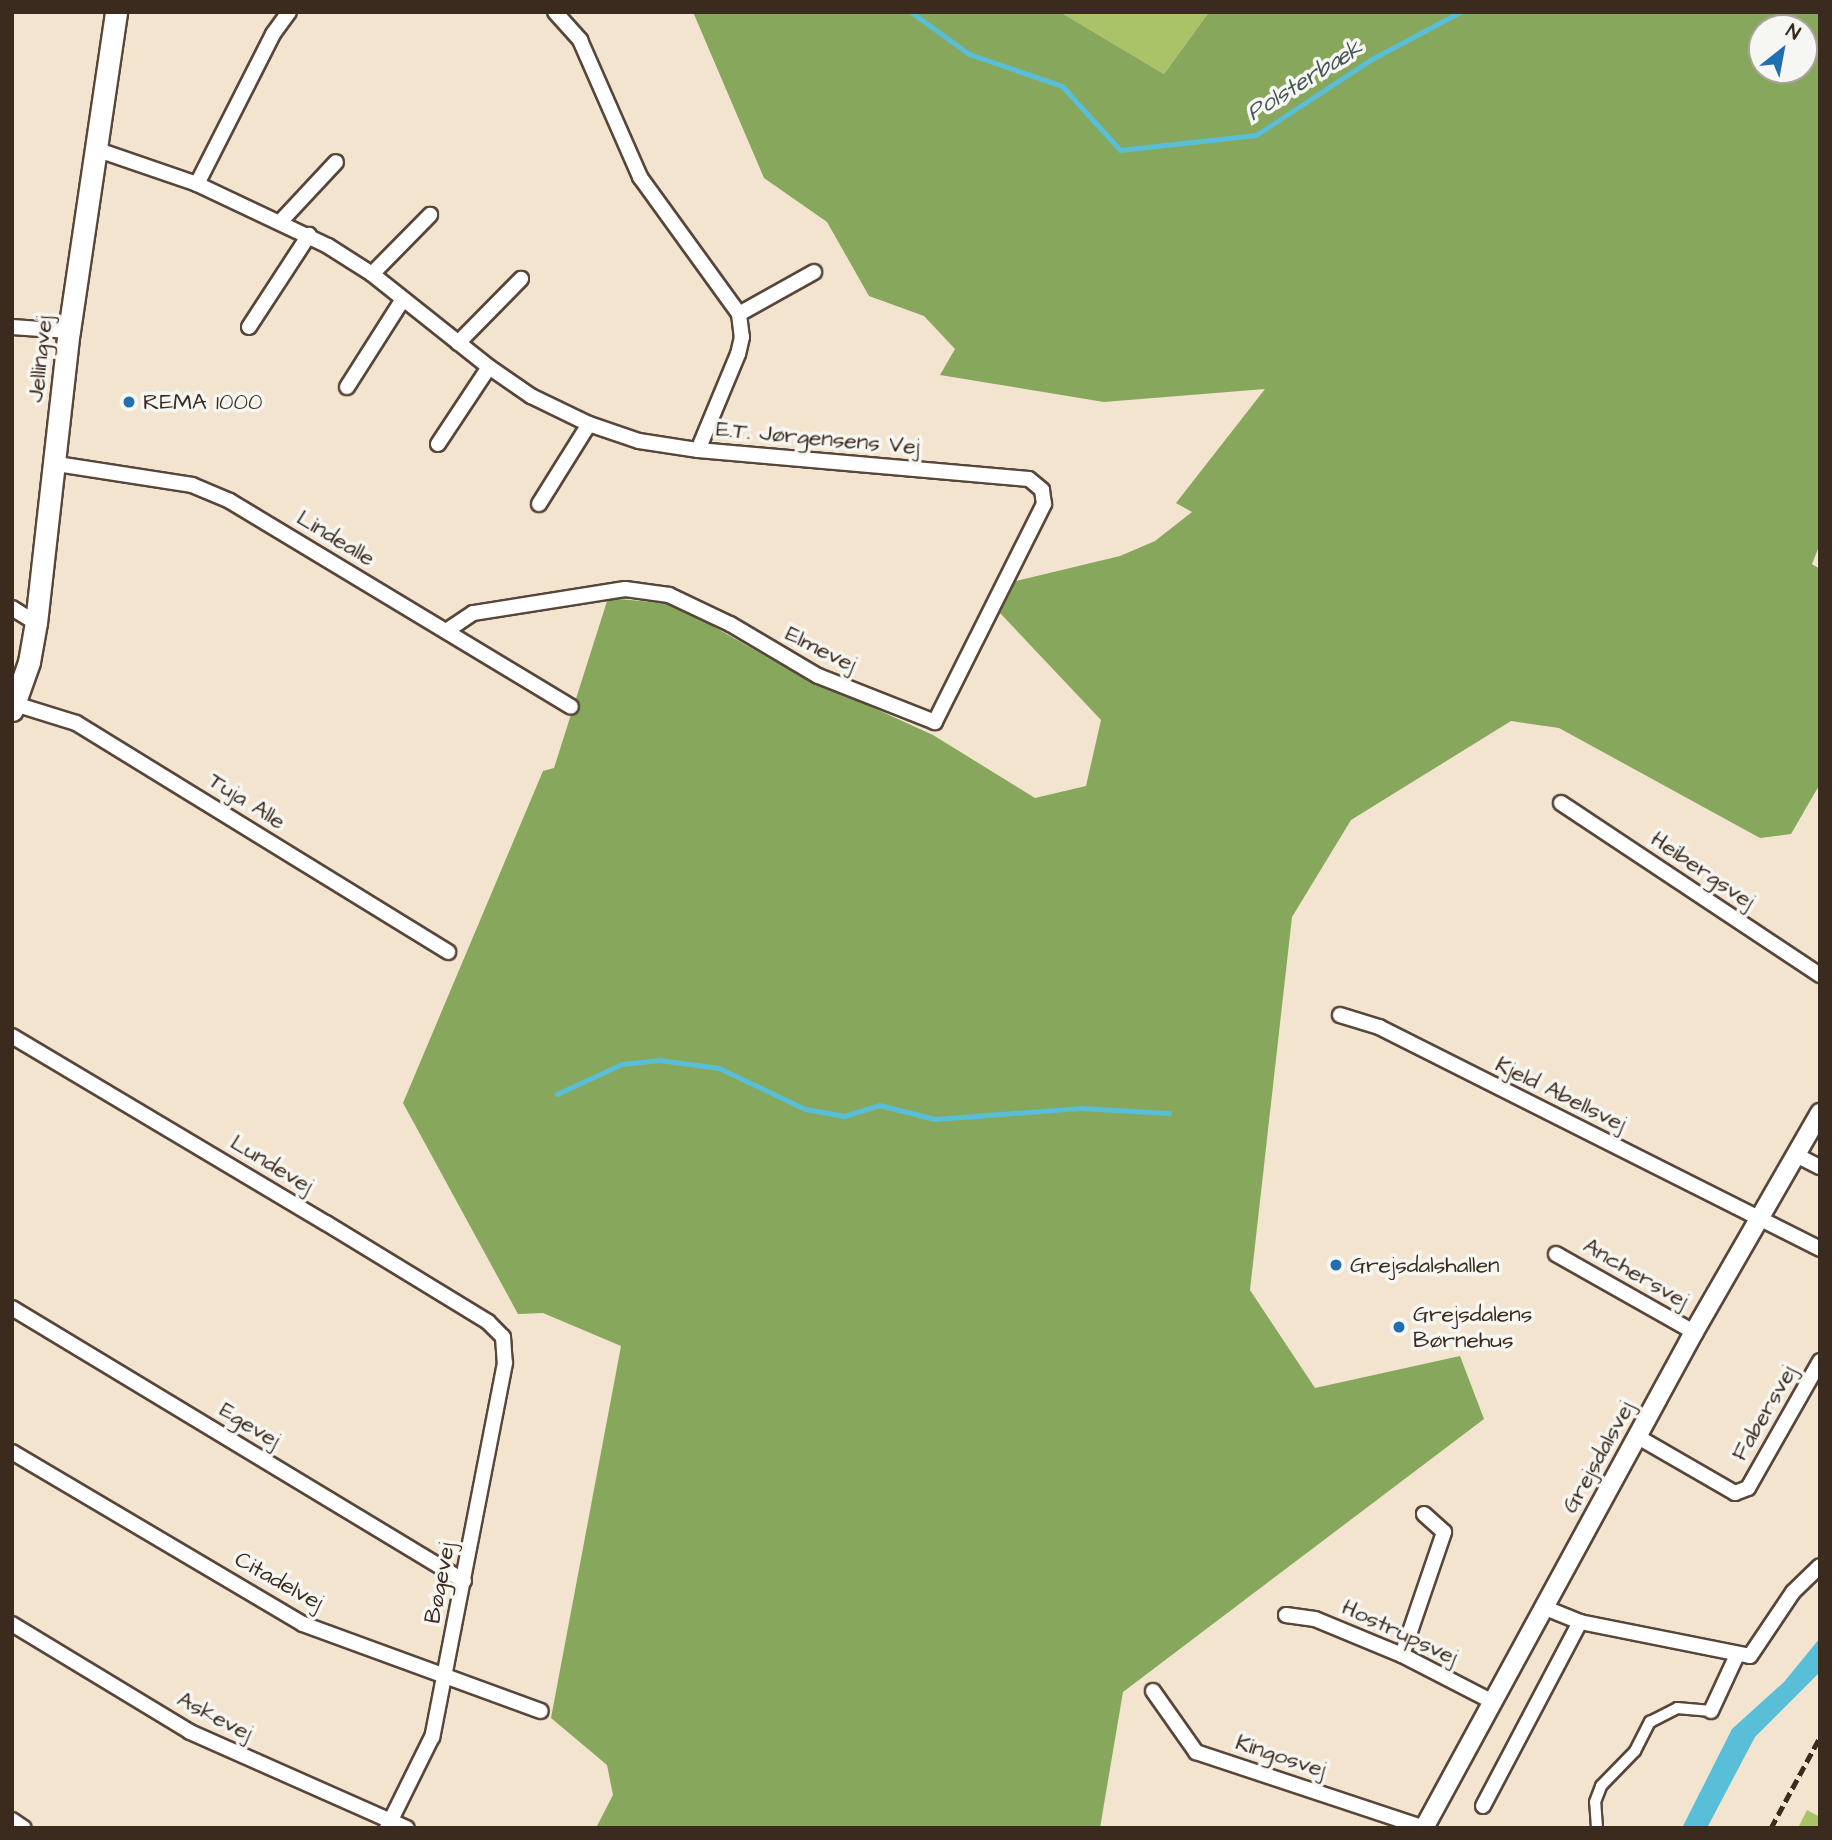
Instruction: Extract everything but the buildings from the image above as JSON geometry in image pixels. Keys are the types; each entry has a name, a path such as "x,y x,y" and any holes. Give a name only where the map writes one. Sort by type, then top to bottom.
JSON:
{"main road":[{"name":"Jellingvej","path":"13,707 29,663 36,623 57,464 69,331 116,12"}],"street":[{"path":"197,184 273,34 289,12"},
{"path":"555,12 580,40 640,177 739,314 742,337 738,354 698,450"},
{"name":"E.T. Jørgensens Vej","path":"95,149 197,184 282,220 309,235 372,274 489,367 531,396 589,424 639,441 698,450 1029,479 1042,490"},
{"path":"282,220 336,162"},
{"path":"372,274 430,215"},
{"path":"249,327 309,235"},
{"path":"739,314 814,272"},
{"path":"458,343 521,279"},
{"path":"347,387 403,299"},
{"path":"12,327 69,331"},
{"path":"438,444 489,367"},
{"path":"539,504 589,424"},
{"name":"Lindealle","path":"57,464 168,480 217,495 570,707"},
{"name":"Elmevej","path":"446,631 473,613 485,611 625,589 669,595 730,624 818,676 935,722 1044,504 1042,490"},
{"path":"12,608 36,623"},
{"name":"Tuja Alle","path":"13,707 76,723 448,952"},
{"name":"Heibergsvej","path":"1561,803 1820,975"},
{"name":"Kjeld Abellsvej","path":"1340,1015 1379,1027 1820,1249"},
{"name":"Lundevej","path":"12,1036 488,1322 503,1337"},
{"name":"Grejsdalsvej","path":"1424,1828 1694,1332 1820,1113"},
{"path":"1796,1155 1820,1167"},
{"name":"Anchersvej","path":"1556,1254 1694,1332"},
{"name":"Egevej","path":"12,1308 464,1581"},
{"name":"Bøgevej","path":"389,1824 432,1737 505,1363 503,1337"},
{"name":"Fabersvej","path":"1638,1437 1735,1493 1748,1488 1820,1361"},
{"name":"Citadelvej","path":"12,1452 290,1617 541,1711"},
{"path":"1402,1655 1444,1532 1424,1514"},
{"path":"1543,1606 1580,1622 1750,1656 1793,1592 1820,1566"},
{"name":"Hostrupsvej","path":"1286,1615 1315,1619 1402,1655 1492,1701"},
{"path":"1483,1806 1580,1622"},
{"name":"Askevej","path":"12,1624 190,1732 389,1824 407,1828"},
{"path":"1597,1828 1595,1802 1601,1786 1635,1751 1650,1722 1677,1708 1711,1711 1737,1655"},
{"name":"Kingosvej","path":"1153,1691 1196,1752 1424,1828"},
{"path":"12,1820 24,1828"}],"green space":[{"path":"693,12 1060,12 1164,74 1209,12 1820,12 1820,544 1812,564 1820,569 1820,784 1791,834 1760,838 1559,728 1511,721 1351,820 1292,917 1250,1290 1315,1388 1460,1356 1484,1419 1123,1692 1100,1828 596,1828 613,1795 607,1765 551,1718 621,1346 543,1313 518,1314 403,1103 543,771 554,768 608,598 674,604 788,669 933,735 1035,798 1086,786 1101,720 1000,613 1016,581 1120,556 1155,541 1192,512 1176,503 1265,389 1104,402 940,375 955,349 924,316 869,296 827,222 764,178"},
{"path":"1060,12 1209,12 1164,74"},
{"path":"1807,1810 1820,1817 1820,1828 1798,1828"}],"water":[{"path":"1820,1638 1820,1672 1755,1737 1707,1828 1682,1828 1732,1729 1784,1682"}],"waterway":[{"name":"Polsterbæk","path":"911,12 969,54 1062,86 1120,150 1256,135 1370,60 1460,12"},
{"path":"557,1094 622,1064 659,1060 719,1068 805,1109 844,1116 879,1105 935,1119 1080,1108 1169,1113"}],"railway":[{"path":"1771,1828 1820,1737"}],"place":[{"name":"REMA 1000","path":"129,402"},
{"name":"Grejsdalshallen","path":"1336,1265"},
{"name":"Grejsdalens Børnehus","path":"1399,1327"}]}
